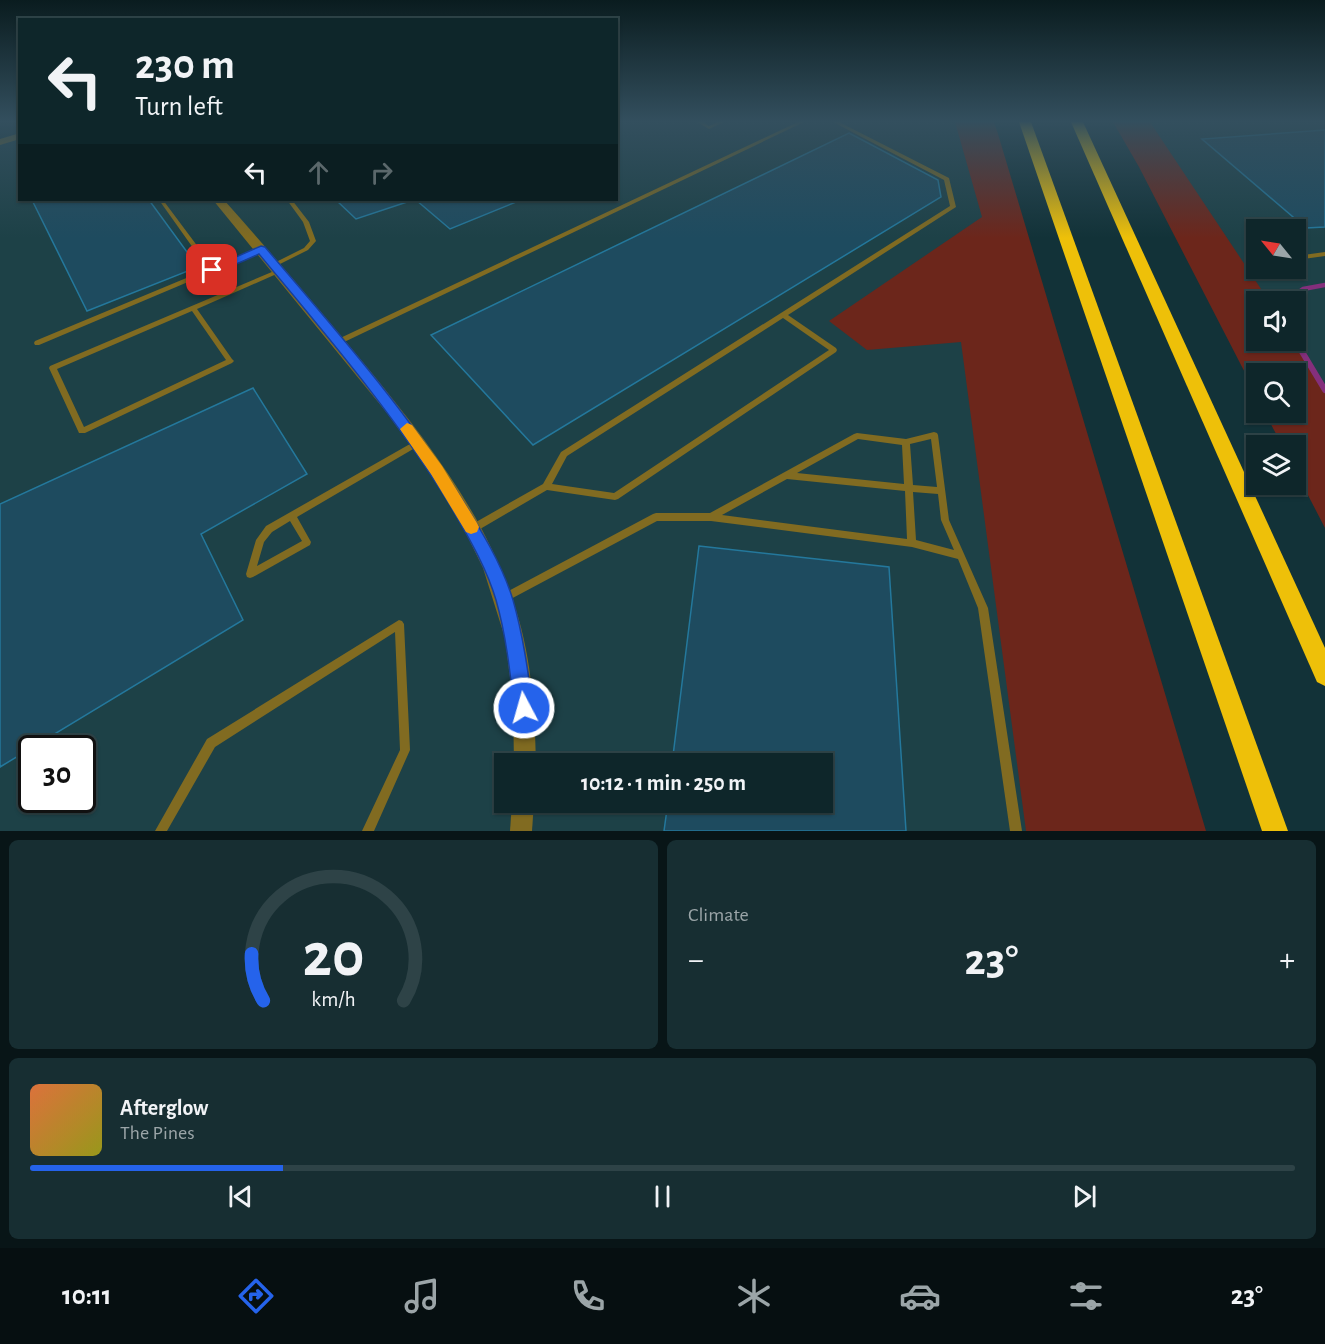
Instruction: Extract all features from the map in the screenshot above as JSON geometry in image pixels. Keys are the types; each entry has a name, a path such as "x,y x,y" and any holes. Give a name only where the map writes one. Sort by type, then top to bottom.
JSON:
{"highway":[{"path":"1039,161 1275,831"},
{"path":"1094,161 1325,674"}],"street":[{"path":"219,201 338,342 417,443 472,529 504,598 516,645 523,690 525,753"},
{"path":"520,831 522,813"}],"lane":[{"path":"338,342 720,161"},
{"path":"472,529 546,486 564,454 953,207 947,179 911,161"},
{"path":"162,201 212,270"},
{"path":"193,308 230,361 82,430 53,368 193,308 276,268 306,249 314,241 306,222 291,201"},
{"path":"36,343 261,249"},
{"path":"1306,257 1325,254"},
{"path":"546,486 615,497 834,350 784,315"},
{"path":"711,517 857,435 906,442 934,435 945,520 983,608 1016,831"},
{"path":"906,442 912,543"},
{"path":"292,516 307,542 250,574 260,540 269,529 417,443"},
{"path":"785,475 941,491"},
{"path":"504,598 656,517 711,517 912,543 961,556"},
{"path":"160,831 211,743 399,624 405,750 368,831"}],"shaded area":[{"path":"0,161 18,161 18,201 618,201 618,161 968,161 1014,320 1134,831 0,831"},
{"path":"966,161 1006,161 1206,831 1026,831 961,342 867,350 829,321 982,217"},
{"path":"1135,161 1176,161 1246,266 1246,279 1254,279 1262,291 1246,291 1246,351 1301,351 1325,387 1325,528 1306,491 1306,435 1277,435 1270,423 1306,423 1306,363 1246,363 1246,375"},
{"path":"1151,161 1325,161 1325,479 1301,423 1306,423 1306,363 1262,363 1255,351 1306,351 1306,291 1246,291 1246,335"}],"building":[{"path":"792,161 902,161 938,180 941,197 533,445 431,335"},
{"path":"1227,161 1325,161 1325,227 1306,228 1306,219 1295,219"},
{"path":"32,201 150,201 198,267 87,311"},
{"path":"337,201 407,202 356,219"},
{"path":"417,201 519,201 450,229"},
{"path":"253,388 307,474 201,534 243,620 53,735 18,735 18,756 0,767 0,504"},
{"path":"699,546 889,567 906,831 664,831 666,813 833,813 833,753 673,753"}],"waterway":[{"path":"1300,291 1325,285"},
{"path":"1302,351 1325,390"}],"slow traffic":[{"path":"407,429 428,457 471,527"}],"route":[{"path":"212,270 261,249 347,352 428,457 478,539 504,598 516,645 524,708"}]}
